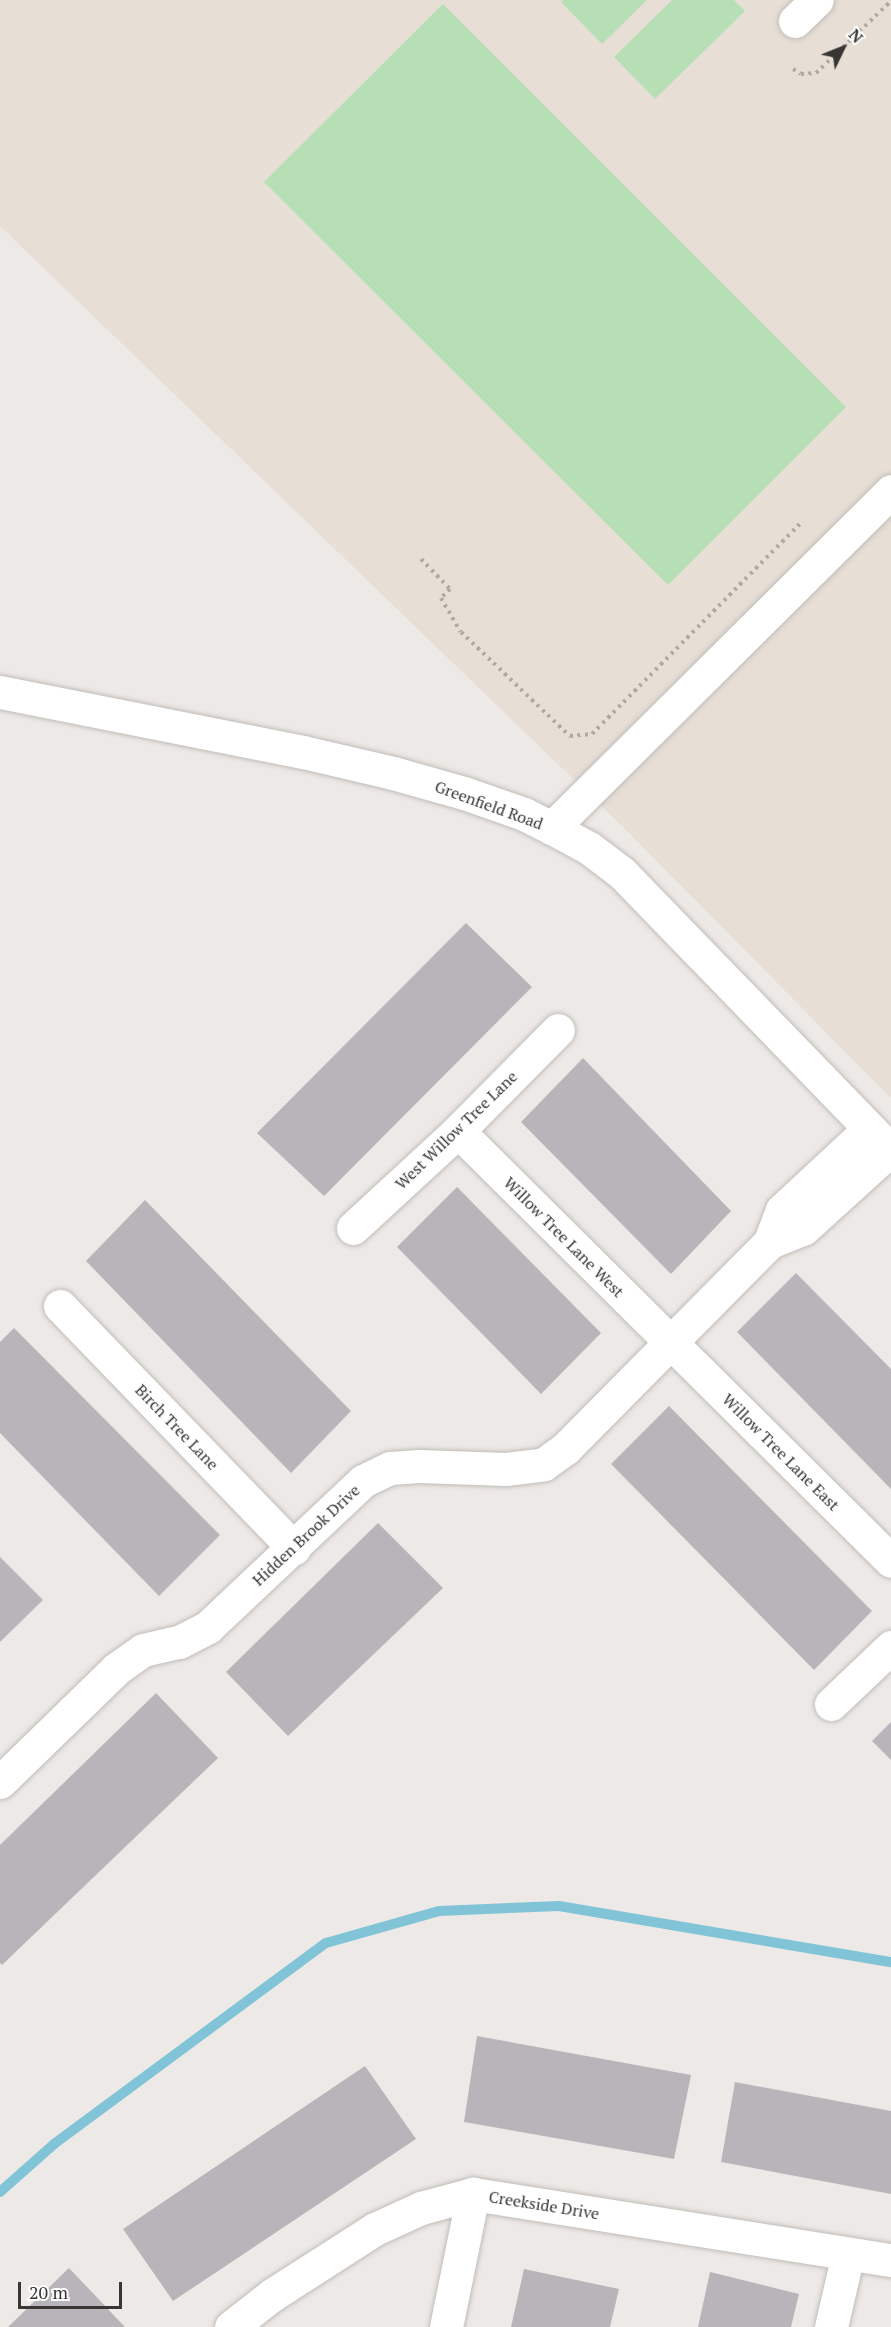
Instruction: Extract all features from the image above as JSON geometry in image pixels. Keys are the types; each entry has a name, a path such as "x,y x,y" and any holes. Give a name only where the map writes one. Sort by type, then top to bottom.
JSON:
{"street":[{"path":"552,828 891,491"},
{"name":"Greenfield Road","path":"0,692 303,752 393,773 464,793 524,814 552,828 589,848 622,873 883,1144"},
{"name":"West Willow Tree Lane","path":"352,1228 458,1131 558,1030"},
{"name":"Willow Tree Lane West","path":"458,1131 671,1343"},
{"name":"Hidden Brook Drive","path":"5,1768 116,1669 142,1650 178,1642 208,1627 363,1482 390,1468 419,1466 507,1470 544,1464 566,1448 770,1242 782,1210 883,1144"},
{"name":"Birch Tree Lane","path":"60,1306 294,1548"},
{"name":"Willow Tree Lane East","path":"671,1343 891,1561"},
{"path":"831,1704 891,1647"},
{"path":"446,2327 473,2194"},
{"name":"Creekside Drive","path":"231,2327 272,2295 375,2229 421,2208 473,2194 891,2260"},
{"path":"831,2327 848,2254"}],"path":[{"path":"793,69 801,74 816,73 891,1"},
{"path":"421,559 450,589 441,598 461,632 570,736 592,734 803,521"}],"shaded area":[{"path":"0,0 891,0 891,1098 621,825 0,226"}],"green space":[{"path":"563,0 647,0 602,44 561,2"},
{"path":"672,0 734,0 745,11 655,99 614,57"},
{"path":"443,4 846,407 668,585 264,182"}],"building":[{"path":"466,923 532,987 324,1196 257,1133"},
{"path":"583,1058 731,1211 671,1274 521,1122"},
{"path":"457,1187 601,1333 541,1394 397,1247"},
{"path":"145,1200 351,1411 291,1473 86,1261"},
{"path":"796,1273 891,1369 891,1489 737,1332"},
{"path":"14,1328 220,1535 159,1596 0,1433 0,1342"},
{"path":"669,1406 872,1611 814,1670 611,1464"},
{"path":"378,1523 443,1588 288,1736 226,1672"},
{"path":"0,1557 43,1600 0,1642"},
{"path":"156,1693 218,1758 2,1965 0,1963 0,1845"},
{"path":"891,1722 891,1760 872,1741"},
{"path":"477,2036 691,2075 674,2159 464,2122"},
{"path":"365,2066 416,2139 173,2301 123,2229"},
{"path":"735,2082 891,2111 891,2194 721,2162"},
{"path":"69,2268 125,2327 8,2327"},
{"path":"524,2269 619,2289 610,2327 511,2327"},
{"path":"710,2272 799,2294 791,2327 698,2327"}],"waterway":[{"path":"0,2192 54,2144 326,1943 439,1911 559,1906 891,1962"}]}
